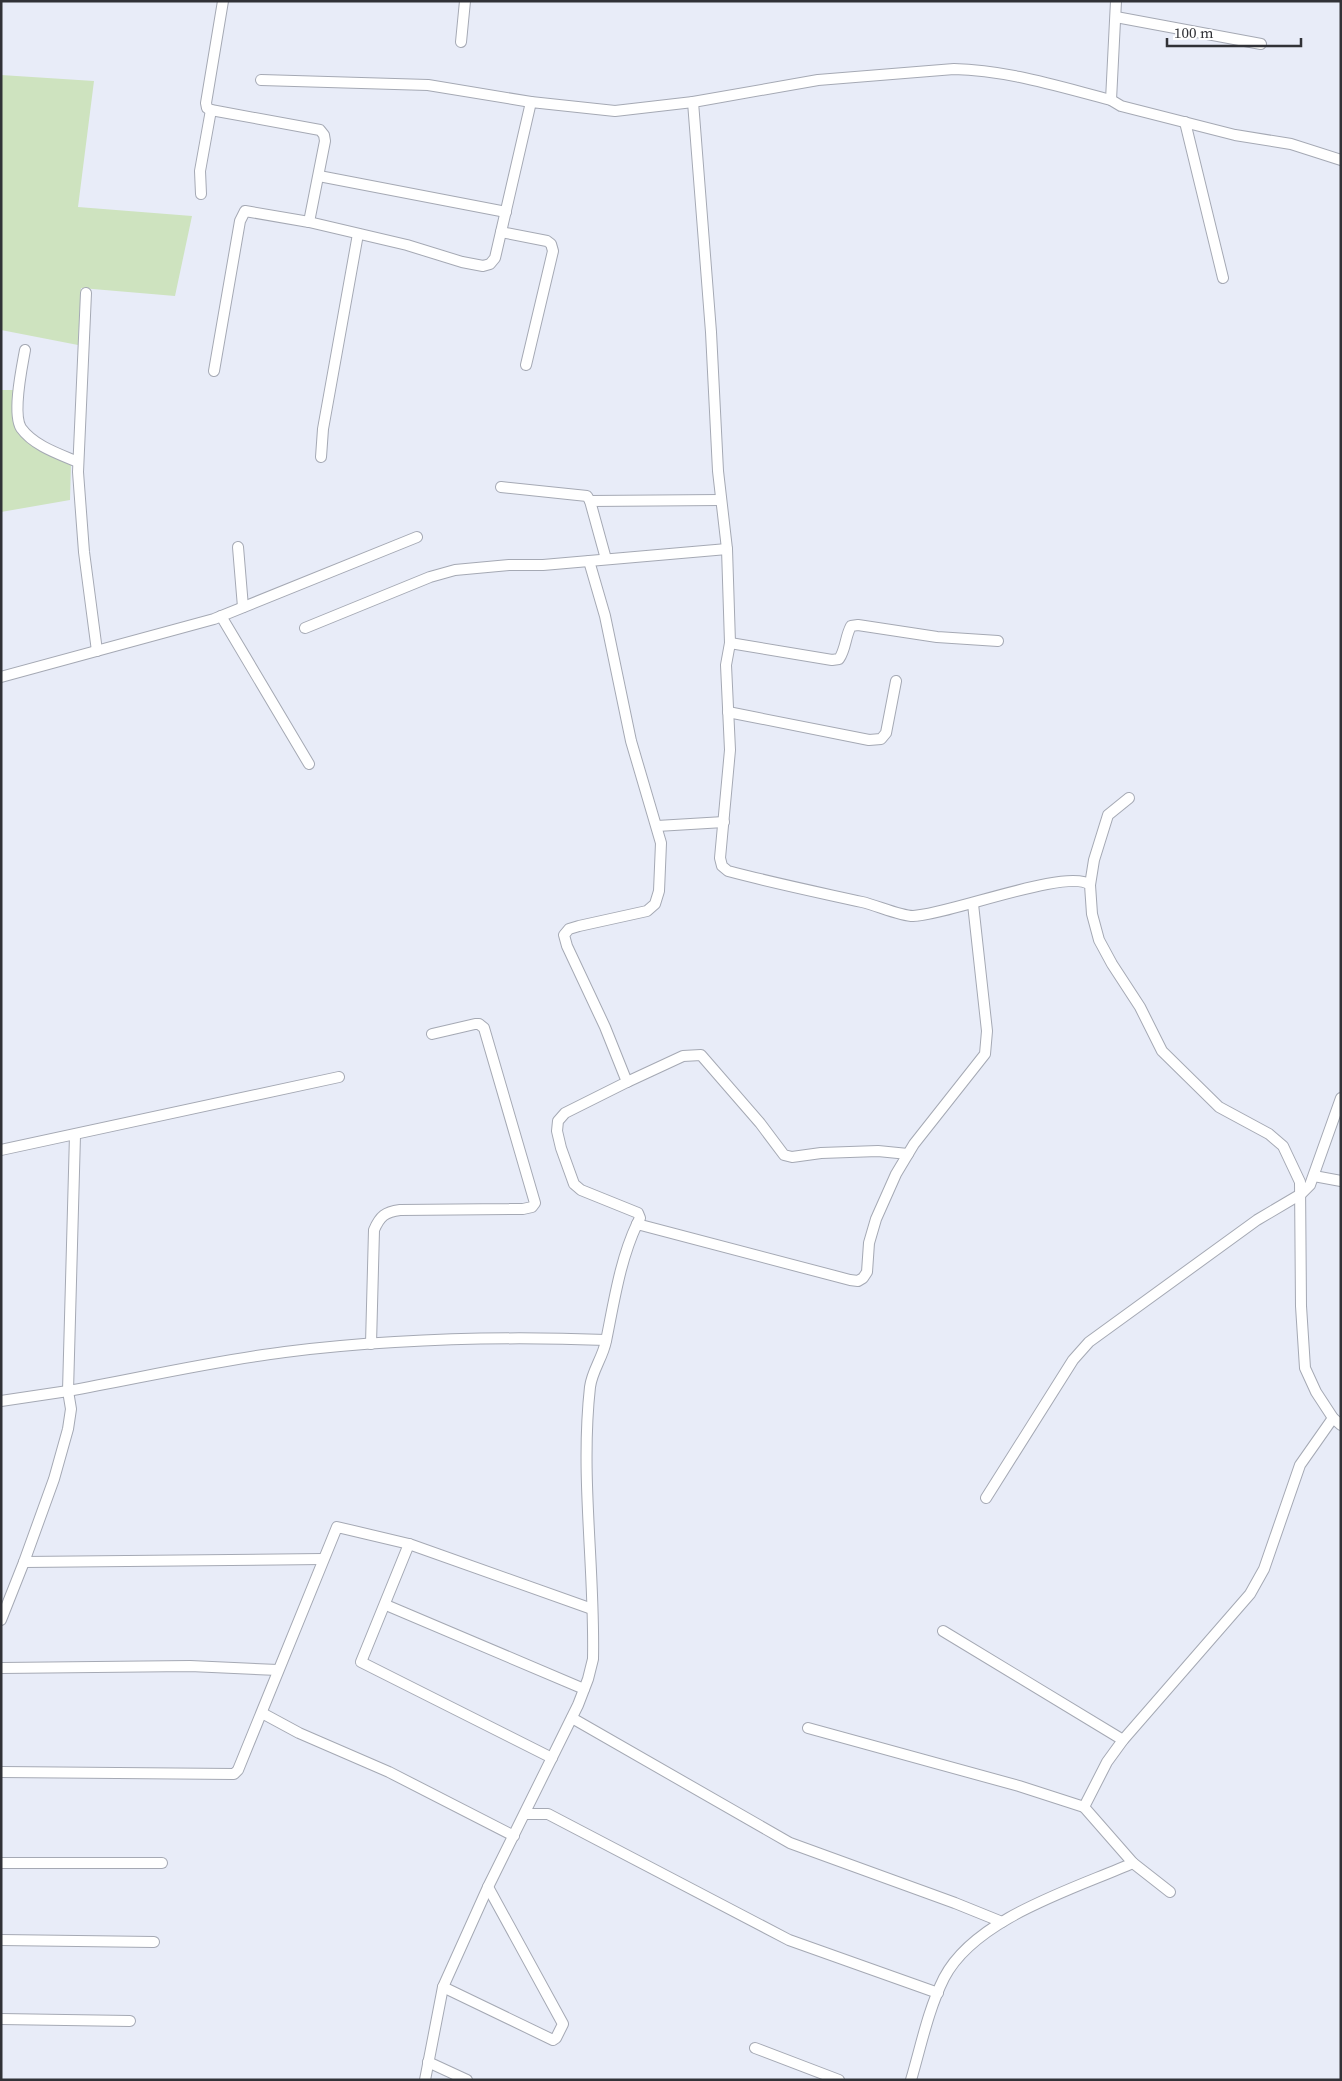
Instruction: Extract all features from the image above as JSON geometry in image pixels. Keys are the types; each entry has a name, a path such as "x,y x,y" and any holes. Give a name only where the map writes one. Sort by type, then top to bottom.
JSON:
{"street":[{"path":"223,1 206,103 207,108 320,130 324,135 325,141 309,222"},
{"path":"461,42 465,1"},
{"path":"1111,100 1116,1"},
{"path":"1116,17 1261,44"},
{"path":"261,80 428,85 532,102 615,110 693,102 818,80 954,68 975,69 1008,74 1111,100 1121,106 1235,135 1291,144 1341,160"},
{"path":"214,371 242,214 245,211 309,222 408,245 462,262 483,266 490,264 495,258 502,232 532,102"},
{"path":"693,102 711,332 718,471 727,549 730,643 726,665 730,750 720,858 722,866 728,872 913,916 973,904 1050,883 1078,880 1086,881 1090,885"},
{"path":"201,194 200,171 212,110"},
{"path":"1185,122 1223,278"},
{"path":"319,176 506,212"},
{"path":"502,232 547,241 551,244 553,252 526,365"},
{"path":"320,457 323,429 358,234"},
{"path":"86,294 78,462 84,552 97,652"},
{"path":"25,350 19,385 18,420 22,428 45,447 78,462"},
{"path":"501,487 587,496 590,500 606,560"},
{"path":"590,500 721,500"},
{"path":"1,677 97,652 221,616 417,537"},
{"path":"238,547 243,607"},
{"path":"305,628 414,583 455,570 606,560 727,549"},
{"path":"589,561 605,616 631,741 661,843 659,891 655,904 647,911 579,926 569,929 564,935 567,946 605,1027 627,1082"},
{"path":"221,616 309,764"},
{"path":"730,643 832,660 839,659 844,652 851,626 858,625 937,637 998,641"},
{"path":"728,712 869,740 881,739 886,733 896,681"},
{"path":"1084,1808 1107,1762 1123,1740 1250,1594 1264,1569 1300,1465 1337,1422 1316,1392 1305,1368 1301,1306 1300,1182 1283,1146 1269,1134 1219,1107 1162,1051 1140,1007 1099,940 1092,914 1090,885 1094,860 1108,815 1129,798"},
{"path":"657,826 724,822"},
{"path":"637,1224 850,1280 858,1281 863,1278 867,1272 869,1243 876,1218 896,1174 914,1144 985,1054 986,1023 973,904"},
{"path":"371,1344 374,1230 382,1216 389,1211 400,1210 523,1209 532,1207 534,1203 484,1028 479,1024 475,1024 432,1034"},
{"path":"426,2080 443,1987 488,1886 572,1718 584,1689 593,1659 588,1489 591,1384 594,1372 601,1360 627,1248 640,1218 638,1213 581,1190 574,1184 561,1148 557,1131 558,1122 565,1113 627,1082 683,1056 701,1055 760,1123 784,1154 792,1157 821,1153 878,1151 908,1154"},
{"path":"1,1150 339,1077"},
{"path":"986,1498 1072,1360 1089,1342 1257,1220 1301,1194 1310,1184 1341,1098"},
{"path":"1,1620 54,1479 68,1429 71,1409 68,1392 75,1135"},
{"path":"1314,1176 1341,1181"},
{"path":"1,1401 68,1392 210,1363 285,1352 371,1344 479,1338 606,1340"},
{"path":"1,1772 234,1774 238,1770 262,1713 337,1527 409,1544 592,1609"},
{"path":"409,1544 386,1605 361,1662 552,1758"},
{"path":"24,1562 323,1559"},
{"path":"386,1605 584,1689"},
{"path":"943,1631 1123,1740"},
{"path":"1,1668 190,1666 278,1670"},
{"path":"262,1713 299,1733 390,1772 514,1836"},
{"path":"572,1718 790,1843 1002,1922"},
{"path":"808,1728 1019,1786 1084,1808 1133,1863 1170,1892"},
{"path":"525,1814 548,1814 789,1940 938,1993"},
{"path":"1,1863 162,1862"},
{"path":"911,2080 938,1993 944,1978 960,1955 1002,1922 1051,1897 1133,1863"},
{"path":"443,1987 553,2040 563,2024 488,1886"},
{"path":"1,1940 154,1942"},
{"path":"1,2019 130,2021"},
{"path":"755,2048 838,2080"},
{"path":"428,2062 467,2080"}],"green space":[{"path":"1,75 94,81 78,207 192,216 175,296 81,288 78,345 1,330"},
{"path":"1,390 13,390 13,423 31,444 71,464 70,500 1,512"}]}
